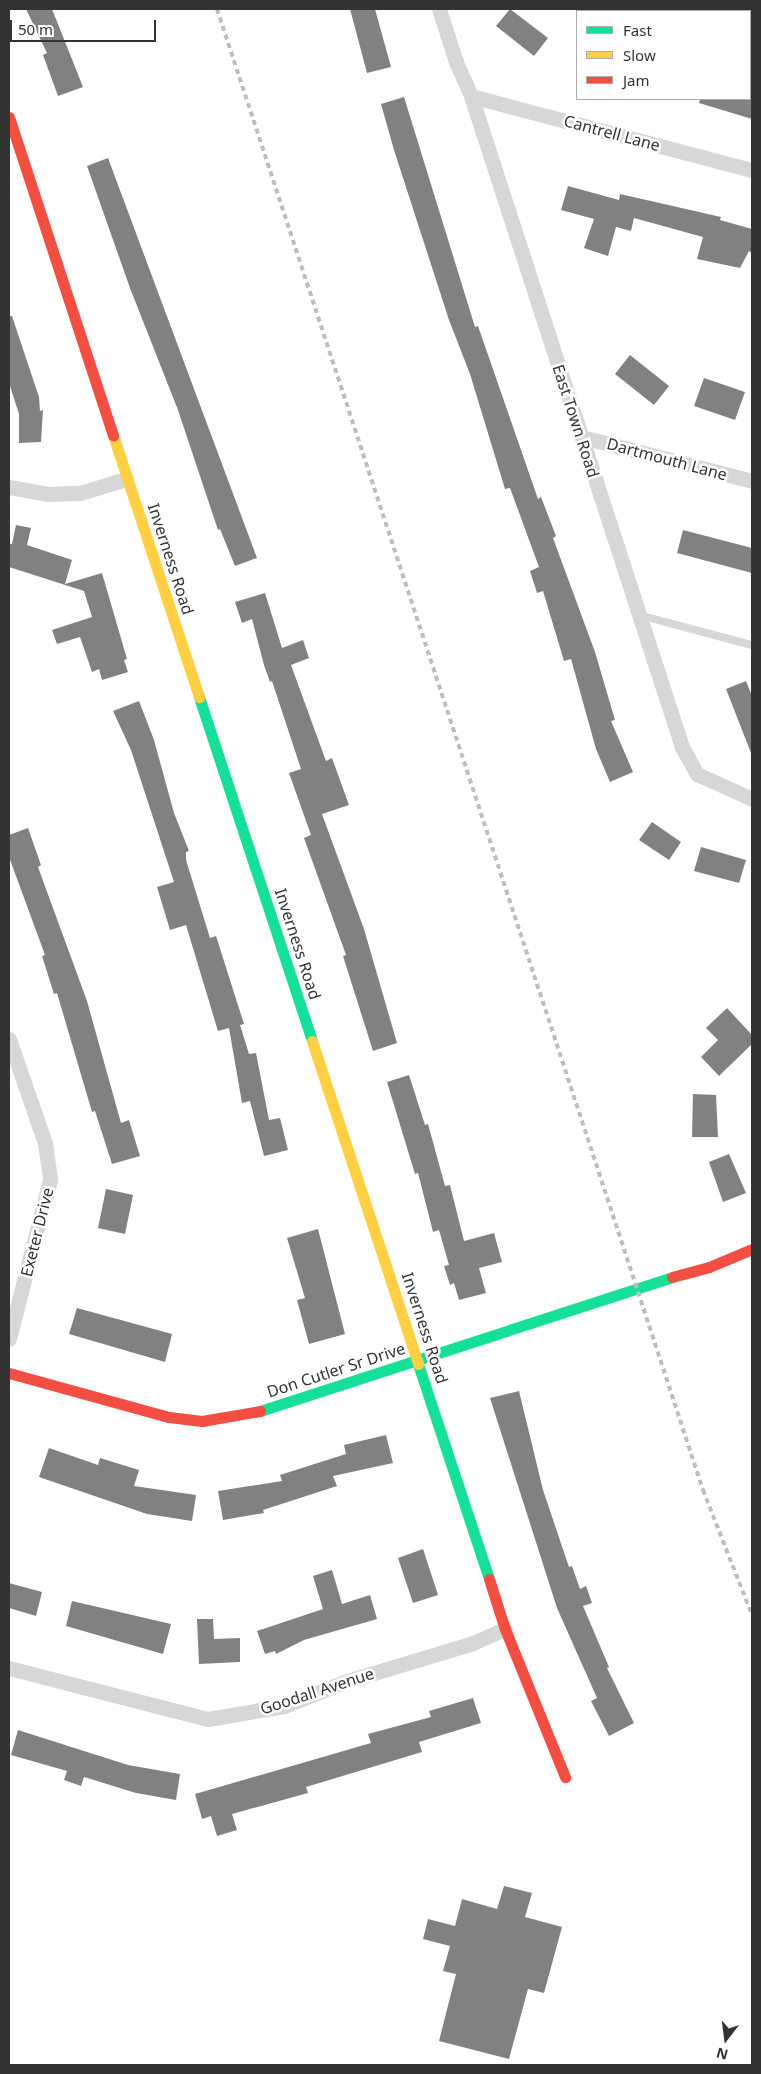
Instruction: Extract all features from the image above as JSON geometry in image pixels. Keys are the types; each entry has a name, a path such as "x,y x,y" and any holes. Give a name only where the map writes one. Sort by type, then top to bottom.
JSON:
{"street":[{"name":"East Town Road","path":"439,9 456,62 471,96 682,747 697,774 752,799"},
{"name":"Cantrell Lane","path":"471,96 752,170"},
{"name":"Inverness Road","path":"9,117 505,1629 565,1777"},
{"name":"Dartmouth Lane","path":"582,436 752,481"},
{"path":"9,487 47,494 80,493 126,478"},
{"name":"Exeter Drive","path":"9,1339 50,1180 45,1143 10,1045"},
{"name":"Don Cutler Sr Drive","path":"9,1373 116,1404 202,1421 251,1414 418,1362 636,1287 709,1267 752,1249"},
{"name":"Goodall Avenue","path":"9,1668 208,1719 284,1706 344,1682 472,1643 505,1629"}],"lane":[{"path":"639,615 752,645"}],"building":[{"path":"26,9 52,9 83,87 58,96 43,55 47,53"},
{"path":"350,9 375,9 391,67 367,73"},
{"path":"510,9 548,38 534,56 496,26"},
{"path":"404,97 475,327 478,326 538,499 541,497 556,536 553,538 595,652 615,720 611,721 633,772 610,782 596,749 571,659 564,661 543,591 537,593 530,571 539,567 510,488 505,489 470,374 449,320 394,150 381,104"},
{"path":"752,99 752,119 699,103 700,100"},
{"path":"108,158 257,558 235,566 220,529 218,530 178,410 130,288 87,166"},
{"path":"568,186 619,200 620,194 721,217 720,220 752,229 752,253 749,251 740,268 697,259 703,237 634,218 631,231 616,227 608,256 584,248 594,219 561,210"},
{"path":"9,316 12,316 39,397 40,411 43,410 41,442 19,443 19,414 9,383"},
{"path":"630,355 669,386 654,405 615,374"},
{"path":"704,378 745,392 735,420 694,406"},
{"path":"16,525 31,528 27,545 72,560 65,584 102,573 127,659 124,660 128,672 102,680 99,669 92,672 80,637 57,644 52,630 92,617 84,591 9,567 9,544 12,544"},
{"path":"683,530 752,548 752,573 677,553"},
{"path":"265,593 282,648 303,640 309,658 291,665 326,761 332,758 349,805 322,814 364,929 397,1043 373,1051 343,956 346,955 304,838 311,835 289,773 301,769 272,681 270,682 264,665 252,619 242,623 235,602"},
{"path":"746,681 752,696 751,753 726,689"},
{"path":"139,701 154,740 174,813 189,851 186,852 186,860 210,938 216,936 244,1024 240,1025 249,1054 256,1053 269,1120 280,1118 288,1150 264,1156 250,1101 242,1103 229,1028 218,1031 186,925 170,930 157,887 174,882 131,750 113,711"},
{"path":"652,822 681,842 669,860 639,840"},
{"path":"28,828 41,865 38,867 87,1001 121,1123 129,1120 140,1156 112,1164 95,1111 92,1112 57,993 54,994 42,956 45,955 9,857 9,835"},
{"path":"701,847 746,860 739,883 694,871"},
{"path":"727,1008 752,1035 752,1044 719,1076 701,1057 718,1040 706,1028"},
{"path":"409,1075 425,1125 428,1124 445,1186 450,1185 464,1241 494,1233 502,1262 479,1268 486,1293 459,1300 454,1283 450,1285 444,1266 449,1265 439,1230 433,1232 418,1173 415,1174 387,1082"},
{"path":"693,1094 716,1095 718,1137 692,1137"},
{"path":"729,1154 746,1193 723,1202 709,1162"},
{"path":"106,1189 133,1195 125,1234 98,1228"},
{"path":"318,1229 345,1334 309,1344 297,1300 305,1298 287,1238"},
{"path":"77,1308 172,1334 165,1362 69,1334"},
{"path":"519,1391 543,1490 569,1567 572,1566 580,1589 586,1586 592,1603 583,1606 609,1667 607,1668 634,1723 609,1736 591,1701 597,1698 557,1608 490,1398"},
{"path":"386,1435 393,1463 333,1476 337,1486 263,1510 264,1513 223,1520 218,1491 282,1481 280,1475 346,1454 344,1445"},
{"path":"49,1448 98,1465 100,1458 139,1470 134,1486 196,1495 192,1521 147,1514 39,1477"},
{"path":"423,1549 438,1595 413,1603 398,1558"},
{"path":"332,1570 342,1604 370,1595 377,1619 304,1640 276,1654 275,1651 265,1654 257,1631 323,1609 313,1576"},
{"path":"9,1583 42,1592 36,1616 9,1608"},
{"path":"72,1601 171,1624 163,1654 66,1626"},
{"path":"197,1619 213,1619 214,1639 240,1638 240,1662 199,1664"},
{"path":"473,1698 481,1723 419,1742 422,1752 306,1787 308,1793 232,1814 237,1830 217,1836 211,1816 202,1819 195,1794 371,1743 368,1734 431,1717 429,1711"},
{"path":"18,1730 128,1765 180,1774 176,1800 136,1793 84,1777 81,1786 64,1780 67,1771 11,1755"},
{"path":"504,1886 532,1893 525,1917 562,1927 544,1993 528,1989 509,2059 439,2041 456,1974 443,1971 450,1946 423,1939 428,1919 455,1926 462,1899 497,1909"}],"railway":[{"path":"217,9 703,1490 752,1615"}],"traffic: fast":[{"path":"199,697 312,1041"},
{"path":"260,1411 672,1277"},
{"path":"418,1364 489,1579"}],"traffic: slow":[{"path":"113,435 199,697"},
{"path":"312,1041 418,1364"}],"traffic: jam":[{"path":"9,117 113,435"},
{"path":"672,1277 709,1267 752,1249"},
{"path":"9,1373 169,1417 202,1421 260,1411"},
{"path":"489,1579 505,1629 565,1777"}]}
